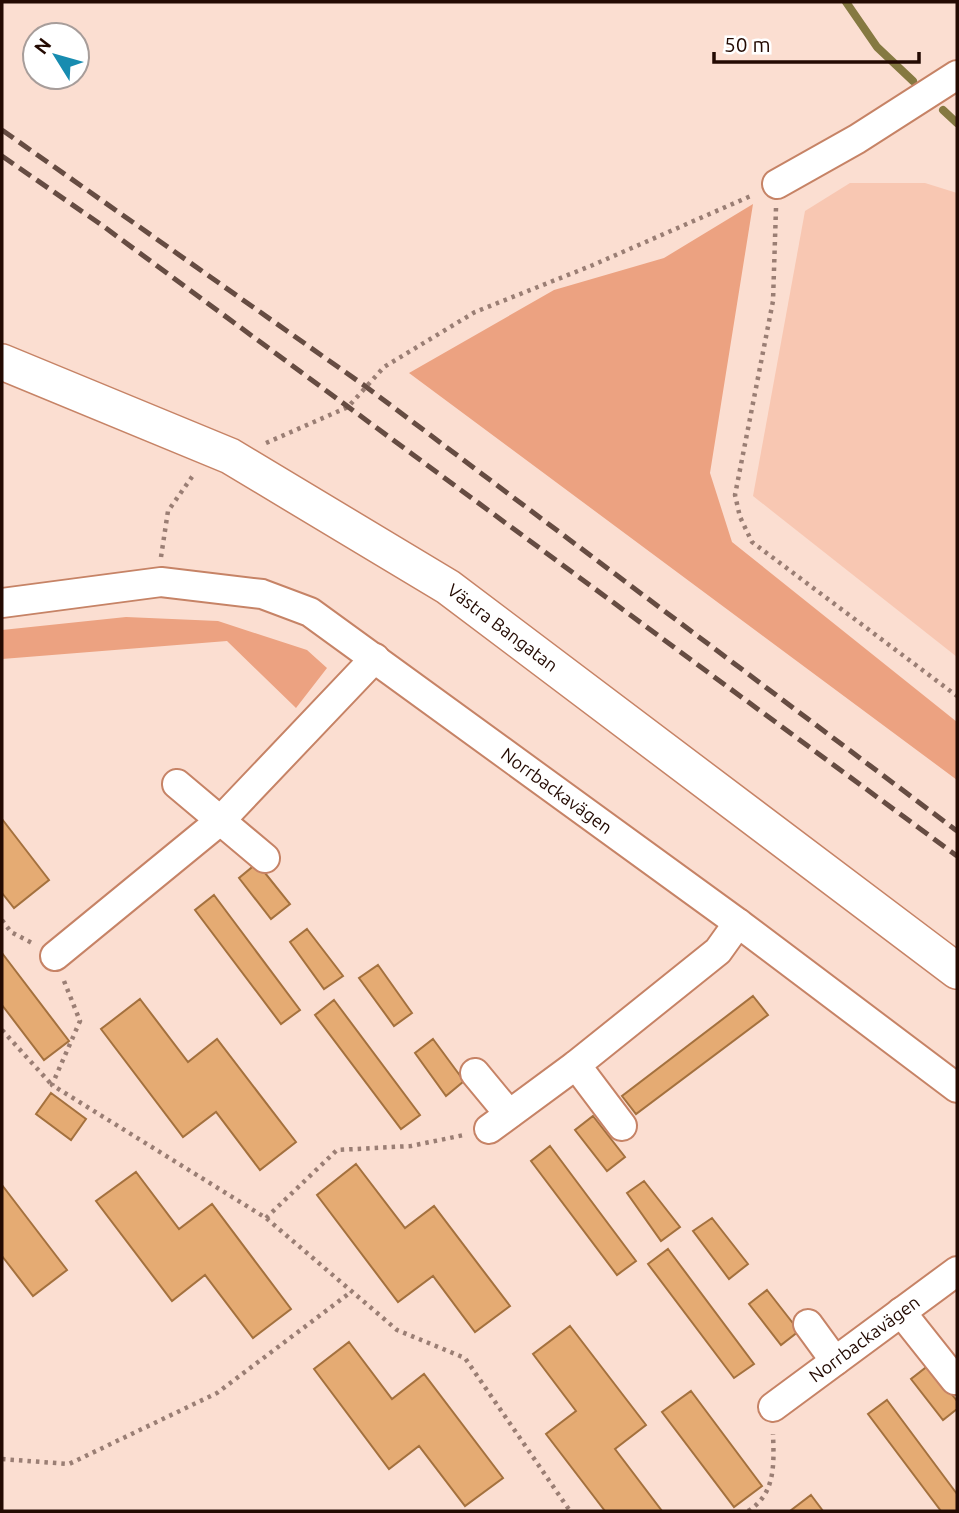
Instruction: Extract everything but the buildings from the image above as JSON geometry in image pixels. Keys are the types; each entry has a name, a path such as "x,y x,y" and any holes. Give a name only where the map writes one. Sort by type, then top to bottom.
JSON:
{"street":[{"path":"777,184 857,139 957,75"},
{"name":"Västra Bangatan","path":"2,362 230,456 448,587 957,971"},
{"name":"Norrbackavägen","path":"2,603 160,582 262,594 310,612 738,923 957,1088"},
{"path":"55,956 221,820 375,658"},
{"path":"177,784 265,858"},
{"path":"475,1073 499,1122 576,1065 718,951 738,923"},
{"path":"576,1065 622,1126"},
{"name":"Norrbackavägen","path":"773,1407 957,1271"},
{"path":"901,1312 955,1380"},
{"path":"808,1324 835,1362"}],"path":[{"path":"160,582 161,547 168,511 193,474 348,407 384,367 475,312 593,265 777,184 773,301 735,495 740,517 752,542 957,696"},
{"path":"2,920 11,932 55,956 80,1021 52,1085"},
{"path":"2,1030 52,1085 266,1218 397,1330 465,1358 570,1511"},
{"path":"266,1218 337,1150 411,1146 499,1122"},
{"path":"2,1459 69,1464 217,1394 351,1292"},
{"path":"748,1511 757,1506 774,1477 773,1407"}],"shaded area":[{"path":"850,183 925,183 957,193 957,657 753,496 805,211"},
{"path":"753,204 710,473 732,542 957,722 957,780 409,373 554,290 664,258"},
{"path":"126,617 218,621 307,650 327,668 296,708 227,641 2,659 2,630"}],"waterway":[{"path":"846,2 877,47 913,81"},
{"path":"943,110 957,123"}],"railway":[{"path":"2,130 365,386 957,831"},
{"path":"2,156 103,226 957,856"}]}
